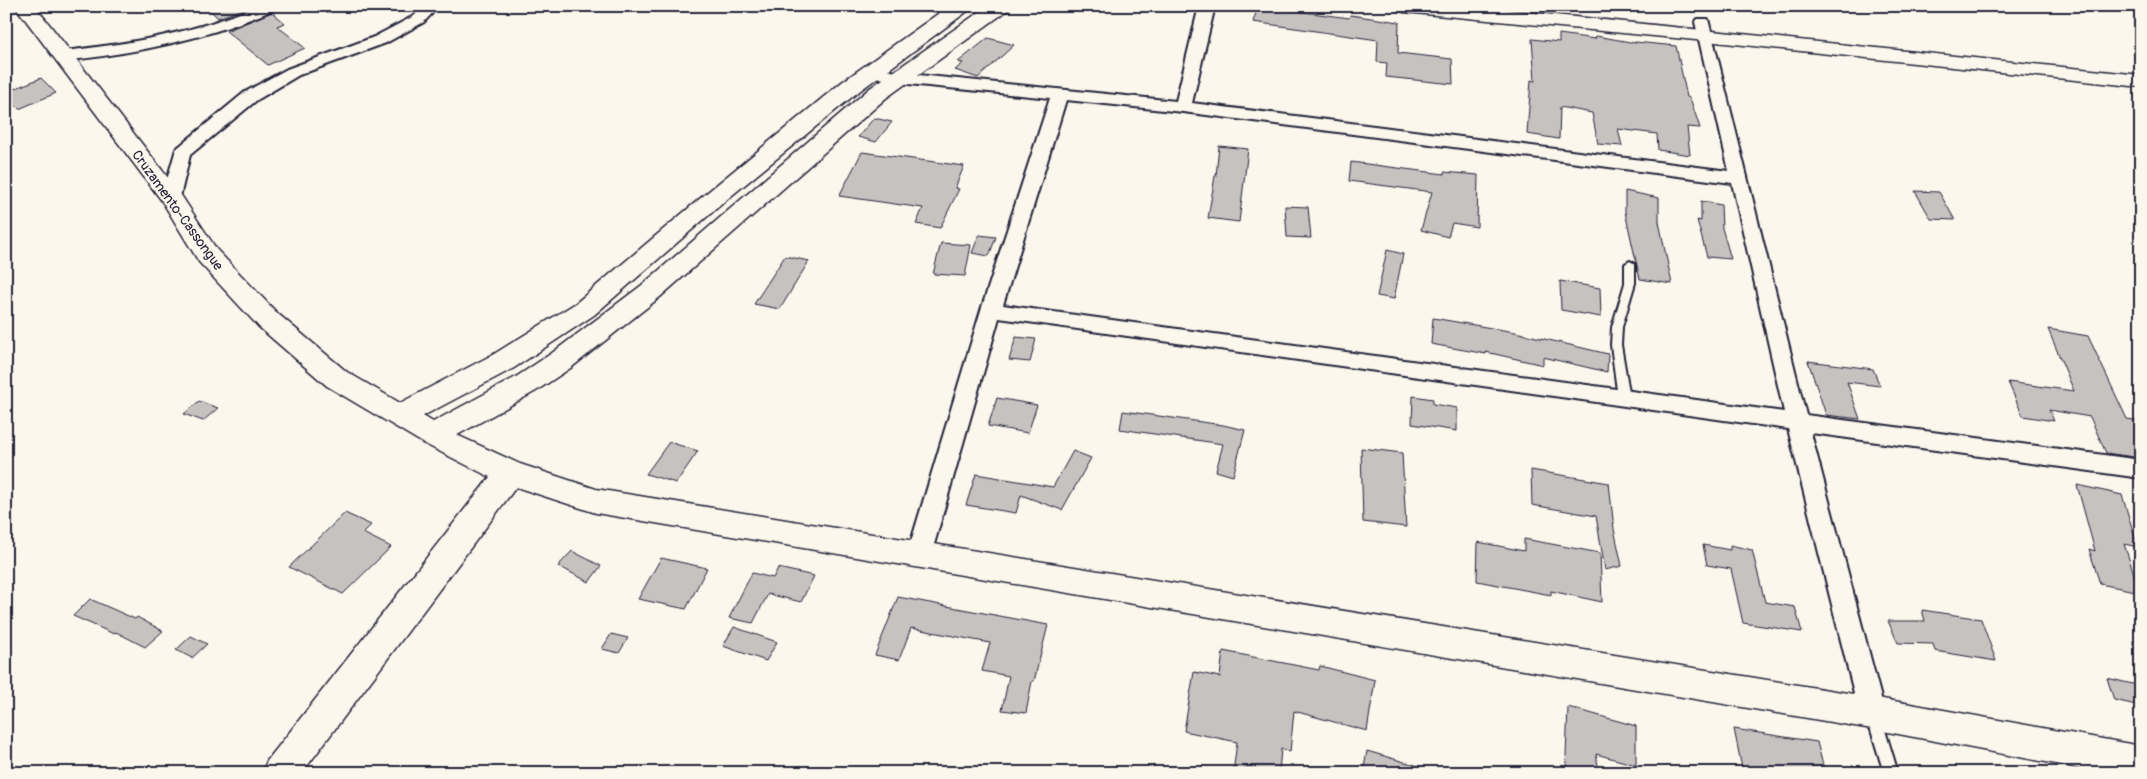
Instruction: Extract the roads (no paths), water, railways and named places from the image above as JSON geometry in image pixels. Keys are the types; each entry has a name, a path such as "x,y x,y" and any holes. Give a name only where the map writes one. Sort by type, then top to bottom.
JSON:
{"main road":[{"name":"Cruzamento-Cassongue","path":"25,6 171,198 208,256 268,320 338,379 433,435 510,473 596,501 1872,713 2141,763"},
{"path":"399,416 504,361 585,309 716,196 872,71 962,6"},
{"path":"433,435 526,384 562,360 651,291 878,93 1001,6"},
{"path":"1404,6 1499,11 2141,65"},
{"path":"1545,6 1705,28 2141,81"},
{"path":"280,773 510,473"}],"street":[{"path":"63,56 130,49 187,38 246,17 270,6"},
{"path":"171,198 182,153 251,96 293,72 380,40 419,19 432,6"},
{"path":"1183,107 1207,6"},
{"path":"1705,28 1797,421 1872,713"},
{"path":"872,71 898,78 1183,107 1740,178"},
{"path":"919,555 990,310 1060,94"},
{"path":"990,310 2141,469"}],"lane":[{"path":"1624,398 1616,345 1617,327 1630,283 1630,264"},
{"path":"1872,713 1892,773"}]}
